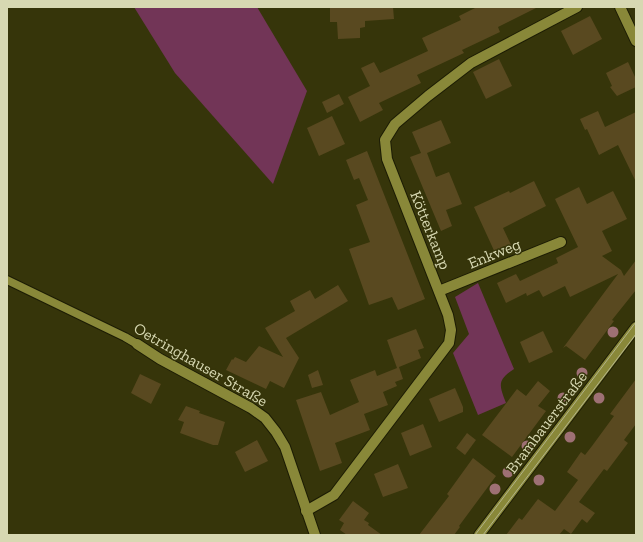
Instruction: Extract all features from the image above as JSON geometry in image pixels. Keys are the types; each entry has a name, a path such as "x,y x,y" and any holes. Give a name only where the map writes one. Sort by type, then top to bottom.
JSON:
{"street":[{"name":"Kötterkamp","path":"306,511 334,495 449,343 451,330 448,315 387,159 385,140 395,124 471,63 577,7"},
{"path":"620,7 636,41"},
{"name":"Enkweg","path":"439,291 561,242"},
{"name":"Brambauerstraße","path":"479,535 636,327"},
{"name":"Oetringhauser Straße","path":"137,344 160,359 233,397 264,418 276,432 285,447 315,535"}],"lane":[{"name":"Oetringhauser Straße","path":"7,280 137,344"}],"shaded area":[{"path":"134,7 257,7 307,91 273,184 175,73"},
{"path":"478,283 514,369 505,376 501,383 502,392 506,403 478,415 453,353 469,334 455,297"}],"building":[{"path":"330,7 393,7 394,19 365,21 365,27 360,28 360,38 338,39 337,22 330,22"},
{"path":"477,7 538,7 498,27 500,32 462,50 464,53 417,75 421,83 379,103 383,110 360,122 348,97 370,86 361,68 374,62 380,73 428,51 422,38 461,20 459,16"},
{"path":"590,16 602,39 573,55 561,31"},
{"path":"499,59 512,86 486,99 473,72"},
{"path":"628,62 636,79 636,87 617,96 610,87 612,86 606,73"},
{"path":"339,94 344,104 327,113 322,102"},
{"path":"598,111 605,127 636,112 636,182 618,145 599,155 587,129 585,130 580,119"},
{"path":"332,116 345,144 319,156 307,128"},
{"path":"441,120 451,143 427,153 436,177 449,172 462,204 446,210 452,226 441,231 410,157 421,153 412,132"},
{"path":"367,151 425,299 398,310 392,297 369,305 349,249 370,242 356,205 368,200 359,178 354,180 346,160"},
{"path":"534,181 546,206 503,228 513,249 497,257 474,207 509,191 510,193"},
{"path":"579,187 587,204 613,191 627,219 602,231 612,251 602,256 621,270 624,276 636,260 636,290 612,320 614,321 585,360 566,346 563,348 618,274 570,297 565,286 543,297 539,290 527,296 526,293 506,303 497,283 516,274 520,281 558,263 556,258 578,247 555,199"},
{"path":"338,285 348,301 286,338 299,358 284,388 270,381 266,389 226,370 232,359 233,360 235,357 246,362 259,346 283,357 265,328 295,311 290,301 310,290 315,299"},
{"path":"416,329 424,348 418,350 421,358 399,367 403,379 395,382 397,386 383,392 388,405 364,414 370,430 335,443 342,463 320,471 296,400 321,392 330,415 359,402 350,380 375,370 377,376 397,368 387,340"},
{"path":"543,331 553,352 529,363 520,342"},
{"path":"318,370 323,385 312,388 308,375"},
{"path":"140,374 161,384 151,404 131,393"},
{"path":"636,379 636,424 624,440 628,443 607,471 604,469 579,502 595,513 587,523 582,519 571,534 564,529 559,535 506,535 519,518 522,520 538,499 555,511 578,480 567,472 581,452 585,455 592,446 614,416 610,414"},
{"path":"538,381 550,391 538,406 546,411 512,457 482,435 517,389 526,396"},
{"path":"455,388 463,407 463,412 439,422 429,399"},
{"path":"186,406 200,411 199,413 225,422 218,445 213,445 180,433 184,422 178,420"},
{"path":"423,424 432,447 410,456 401,433"},
{"path":"467,433 476,440 465,455 456,448"},
{"path":"257,440 268,461 245,472 235,452"},
{"path":"473,458 496,476 454,535 419,535 449,496 447,494"},
{"path":"398,464 408,488 383,497 374,474"},
{"path":"353,501 369,513 364,520 369,523 368,525 382,535 347,535 340,530 344,523 339,520"}],"tram line":[{"path":"475,535 636,322"},
{"path":"483,535 636,334"}]}
